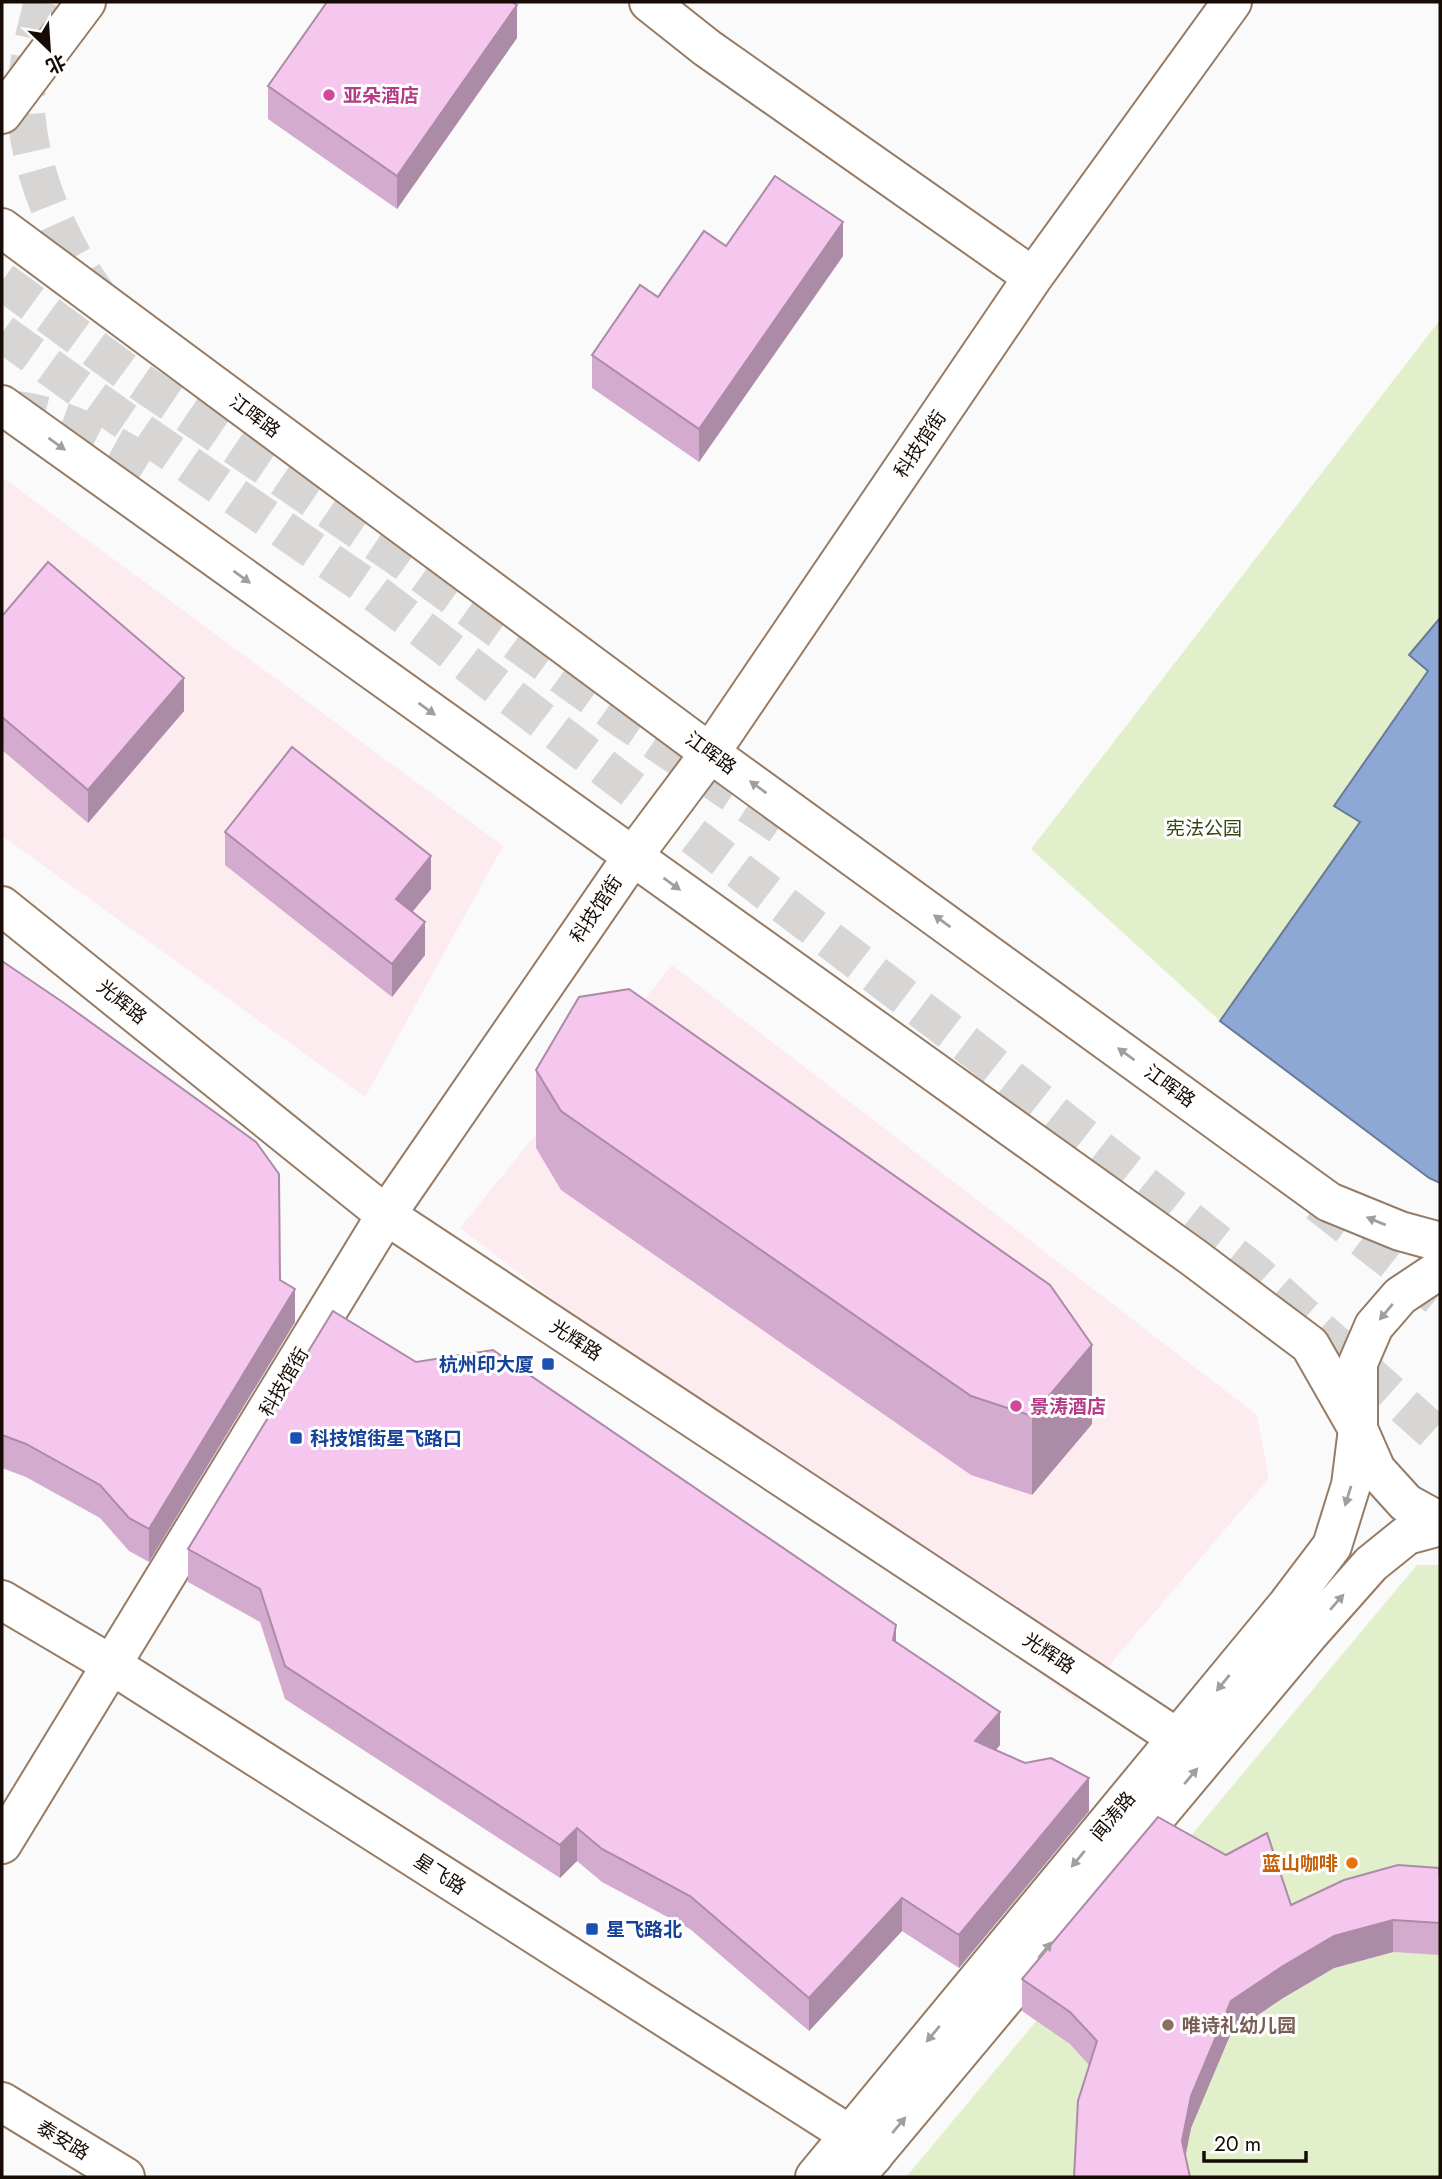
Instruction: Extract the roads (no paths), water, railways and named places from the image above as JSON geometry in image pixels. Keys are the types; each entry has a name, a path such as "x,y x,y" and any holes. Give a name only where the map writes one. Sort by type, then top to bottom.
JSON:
{"main road":[{"path":"2,114 86,2"},
{"path":"649,2 707,48 1033,277"},
{"name":"科技馆街","path":"2,1844 386,1215 633,856 710,752 1033,277 1232,2"},
{"name":"江晖路","path":"2,228 710,752 1329,1202 1400,1231 1440,1242"},
{"path":"2,405 1193,1257 1310,1345 1358,1429"},
{"name":"光辉路","path":"2,906 386,1215 1177,1738"},
{"name":"闻涛路","path":"859,2156 1177,1738 1332,1546 1351,1485 1358,1429 1358,1363 1374,1326 1400,1296 1440,1272"},
{"name":"闻涛路","path":"1358,1429 1376,1470 1406,1503 1440,1524"},
{"name":"闻涛路","path":"815,2177 859,2156 1371,1564 1407,1535 1440,1524"},
{"name":"星飞路","path":"2,1600 112,1665 859,2156"},
{"name":"泰安路","path":"2,2102 125,2177"}],"water":[{"path":"1440,618 1440,1183 1429,1178 1220,1021 1360,822 1334,806 1428,671 1409,655"}],"tunnel":[{"path":"43,2 27,80 28,132 50,209 74,258 101,300"},
{"path":"2,281 129,374 398,557 624,720 782,827"},
{"path":"2,333 367,587 978,1053 1257,1274 1440,1438"},
{"path":"7,409 68,423 125,451 160,473"},
{"path":"1318,1203 1440,1299"}],"place":[{"name":"亚朵酒店","path":"329,95"},
{"name":"杭州印大厦","path":"548,1364"},
{"name":"景涛酒店","path":"1016,1406"},
{"name":"科技馆街星飞路口","path":"296,1438"},
{"name":"蓝山咖啡","path":"1352,1863"},
{"name":"星飞路北","path":"592,1929"},
{"name":"唯诗礼幼儿园","path":"1168,2025"}],"park label":[{"name":"宪法公园","path":"1204,828"}]}
